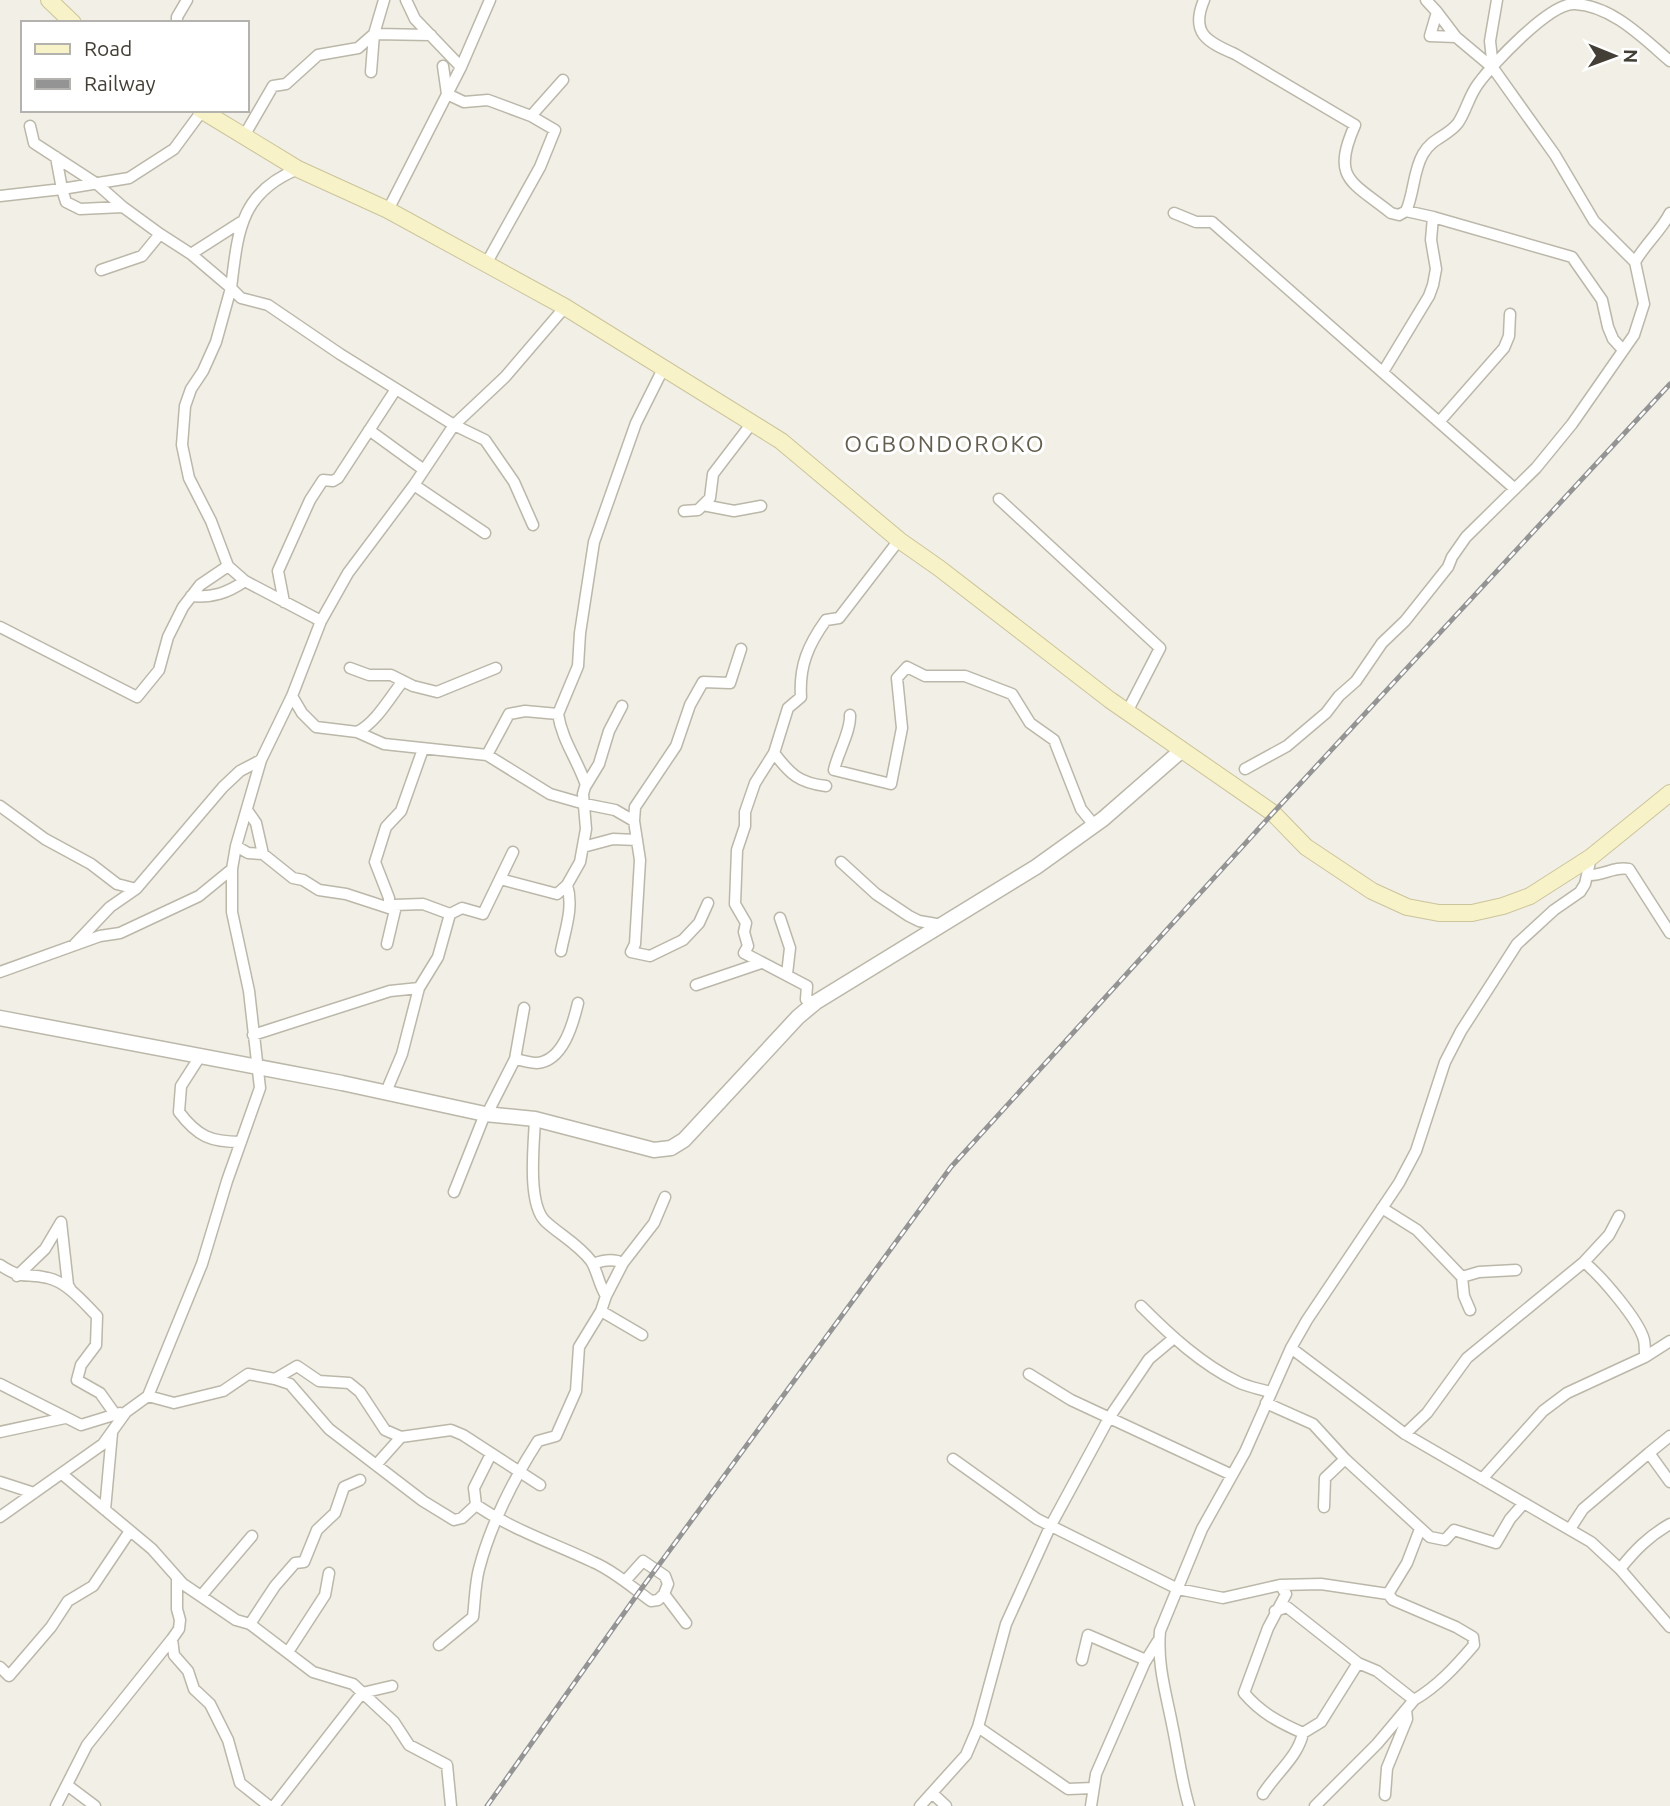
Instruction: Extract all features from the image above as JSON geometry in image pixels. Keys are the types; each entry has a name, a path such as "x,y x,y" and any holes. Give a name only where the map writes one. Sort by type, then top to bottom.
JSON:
{"main road":[{"path":"49,0 71,21"},
{"path":"204,112 298,169 388,210 565,307 780,441 899,540 1127,712 1273,813 1306,848 1371,891 1407,907 1439,913 1472,913 1503,906 1530,896 1591,858 1670,793"}],"street":[{"path":"177,21 187,0"},
{"path":"371,72 374,34 384,0"},
{"path":"405,0 415,19 461,67"},
{"path":"388,210 461,67 491,0"},
{"path":"1204,0 1198,18 1200,31 1214,44 1355,125 1344,149 1344,169 1352,181 1391,213 1399,215 1406,211 1433,217 1572,257 1602,300 1608,327 1623,350"},
{"path":"1245,769 1287,746 1326,713 1339,696 1356,681 1382,643 1405,621 1435,584 1466,537 1516,489 1572,424 1634,335 1644,304 1635,262 1594,221 1555,155 1493,68 1456,37 1426,0"},
{"path":"1493,68 1490,41 1497,0"},
{"path":"1406,211 1421,157 1432,141 1448,133 1459,121 1478,83 1520,38 1545,17 1571,3 1603,4 1670,61"},
{"path":"1437,12 1430,36 1456,37"},
{"path":"244,136 272,86 286,85 318,55 358,48 374,34 431,35"},
{"path":"443,65 447,94"},
{"path":"531,116 563,80"},
{"path":"447,94 464,103 488,100 531,116 555,130 540,167 485,264"},
{"path":"0,196 129,178 174,149 201,112"},
{"path":"30,126 34,143 97,184 123,207 191,254 241,298 268,305 454,425 485,440 514,482 533,524"},
{"path":"56,157 66,202 80,209 123,207"},
{"path":"191,254 241,222 263,189 276,179 298,169"},
{"path":"1174,213 1196,222 1212,222 1516,489"},
{"path":"1635,262 1670,213"},
{"path":"1383,372 1433,285 1436,269 1431,240 1433,217"},
{"path":"229,592 228,566 211,521 189,478 182,445 182,426 191,389 203,371 216,342 230,288 241,222"},
{"path":"101,270 142,256 160,234"},
{"path":"0,1384 81,1424 121,1413 148,1396 202,1264 259,1096 249,991 232,912 232,869 261,760 292,696 321,621 348,573 414,485 454,425 505,377 565,307"},
{"path":"1439,422 1504,348 1511,325 1510,314"},
{"path":"586,785 577,760 562,735 558,714 578,666 578,642 594,542 636,423 647,396 664,367"},
{"path":"284,602 278,571 310,500 323,480 333,481 338,478 396,388"},
{"path":"684,511 698,510 710,498 713,474 752,423"},
{"path":"369,430 424,470"},
{"path":"414,485 485,533"},
{"path":"999,499 1160,648 1127,712"},
{"path":"703,505 734,511 761,506"},
{"path":"816,1002 806,999 807,986 744,953 748,946 744,932 746,923 735,904 737,850 755,783 774,753 788,708 801,697 803,664 815,635 826,620 839,618 899,540"},
{"path":"228,566 245,581 321,621"},
{"path":"0,627 137,697 159,670 168,637 191,596 200,585 228,566"},
{"path":"191,596 214,596 229,592 245,581"},
{"path":"708,903 699,923 683,940 650,956 631,952 635,944 640,860 634,821 635,807 676,746 690,705 703,682 730,683 741,649"},
{"path":"850,715 851,725 839,750 834,770 891,784 902,728 897,678 906,667 925,676 965,676 1012,694 1030,723 1054,740 1081,809 1094,825"},
{"path":"350,668 369,675 391,675 414,686 437,692 496,668"},
{"path":"357,732 379,711 402,681"},
{"path":"292,696 302,713 317,727 357,732 384,744 486,755 550,794 615,810 634,821"},
{"path":"500,878 557,894 567,886 580,862 583,847 586,829 583,794 599,764 609,731 622,706"},
{"path":"486,755 509,714 525,711 558,714"},
{"path":"387,944 392,908 375,862 386,827 401,811 424,749"},
{"path":"0,1018 386,1092 486,1114 535,1119 654,1150 671,1148 684,1140 708,1116 798,1017 816,1002 1036,867 1094,825 1182,750"},
{"path":"774,753 789,772 807,784 826,786"},
{"path":"75,944 110,907 136,889 223,787 240,771 261,760"},
{"path":"0,806 45,839 91,864 117,884 136,889"},
{"path":"247,810 256,823 264,854 293,878 303,880 319,890 346,894 392,908"},
{"path":"583,847 613,839 637,840"},
{"path":"236,846 248,853 264,854"},
{"path":"392,908 394,905 423,904 450,914 462,908 483,914 513,852"},
{"path":"1189,1806 1159,1666 1159,1639 1202,1529 1245,1452 1291,1348 1382,1208 1416,1150 1445,1062 1461,1031 1517,944 1554,909 1580,892 1588,875 1591,858"},
{"path":"841,862 876,894 909,916 919,921 942,925"},
{"path":"1588,875 1599,876 1619,867 1629,869 1670,933"},
{"path":"0,972 75,944 120,933 199,896 232,869"},
{"path":"561,951 569,915 570,893 567,886"},
{"path":"386,1092 402,1054 419,988 438,957 450,914"},
{"path":"780,918 790,948 787,974"},
{"path":"696,985 761,962"},
{"path":"253,1035 390,991 419,988"},
{"path":"515,1059 538,1063 556,1054 570,1034 578,1003"},
{"path":"454,1192 486,1114 515,1059 524,1008"},
{"path":"199,1058 181,1086 179,1112 190,1126 216,1142 242,1142"},
{"path":"535,1119 532,1180 543,1219 578,1246 593,1264 598,1283 606,1296"},
{"path":"439,1645 473,1617 478,1569 518,1471 538,1441 556,1436 576,1391 579,1348 601,1311 623,1263 654,1223 666,1197"},
{"path":"1382,1208 1417,1230 1462,1277 1464,1296 1470,1310"},
{"path":"1405,1434 1427,1413 1467,1358 1584,1262 1609,1235 1619,1216"},
{"path":"17,1276 45,1250 61,1222 68,1285 97,1316 96,1345 81,1365 77,1380 100,1393 121,1413"},
{"path":"593,1264 603,1260 618,1260 623,1263"},
{"path":"1584,1262 1620,1300 1644,1339 1645,1357"},
{"path":"0,1265 17,1276 50,1278 71,1290"},
{"path":"1462,1277 1479,1272 1516,1270"},
{"path":"1141,1306 1174,1338 1239,1383 1313,1424 1345,1459 1430,1538 1445,1540 1454,1530 1496,1543 1510,1519 1524,1503"},
{"path":"601,1311 642,1335"},
{"path":"920,1806 966,1755 978,1727 1006,1624 1051,1525 1109,1418 1149,1359 1174,1338"},
{"path":"1482,1479 1543,1411 1567,1393 1645,1357 1670,1340"},
{"path":"1291,1348 1405,1434 1591,1542 1620,1569 1670,1627"},
{"path":"275,1379 297,1366 319,1381 349,1382 360,1392 385,1430 401,1437 451,1430 540,1485"},
{"path":"148,1396 174,1403 223,1391 248,1374 275,1379 290,1384 329,1429 423,1501 454,1520 462,1518 477,1504"},
{"path":"1029,1374 1071,1400 1232,1475"},
{"path":"0,1517 103,1444 121,1413"},
{"path":"0,1432 65,1418"},
{"path":"105,1510 112,1430"},
{"path":"1570,1529 1583,1509 1670,1436"},
{"path":"376,1465 401,1437"},
{"path":"1649,1453 1670,1482"},
{"path":"491,1454 474,1488 477,1504 498,1520 595,1562 651,1601 658,1600 668,1584 665,1576 643,1561 625,1581"},
{"path":"953,1459 1037,1518 1178,1589 1223,1598 1280,1585 1321,1584 1388,1594 1393,1600 1473,1637 1474,1645 1456,1666 1429,1691 1414,1700 1377,1744 1315,1806"},
{"path":"1324,1507 1325,1478 1345,1459"},
{"path":"62,1474 152,1549 177,1578 201,1596 236,1620 250,1624 313,1672 353,1684 394,1722 409,1745 447,1765 451,1806"},
{"path":"250,1624 275,1586 295,1563 304,1562 317,1530 335,1513 344,1487 360,1480"},
{"path":"0,1482 34,1493"},
{"path":"1620,1569 1640,1545 1670,1524"},
{"path":"1388,1594 1406,1563 1420,1529"},
{"path":"0,1667 4,1678 51,1628 68,1601 93,1586 130,1531"},
{"path":"201,1596 252,1536"},
{"path":"288,1653 325,1595 329,1573"},
{"path":"55,1806 87,1745 179,1629 177,1578"},
{"path":"1280,1585 1286,1594 1275,1611 1244,1693 1275,1720 1303,1733"},
{"path":"664,1594 686,1623"},
{"path":"1275,1611 1287,1607 1358,1663 1377,1671 1414,1700"},
{"path":"1082,1660 1088,1635 1146,1660"},
{"path":"172,1639 174,1655 188,1671 194,1689 210,1704 228,1740 240,1783 271,1806 362,1693 392,1686"},
{"path":"1091,1806 1096,1774 1146,1660 1159,1639"},
{"path":"1263,1794 1300,1747 1303,1733 1321,1721 1358,1663"},
{"path":"1385,1796 1387,1768 1407,1719 1406,1710"},
{"path":"978,1727 1068,1789 1093,1788"},
{"path":"67,1785 95,1806"},
{"path":"932,1793 946,1806"}],"railway":[{"path":"487,1806 639,1592 951,1167 1273,813 1670,384"}],"district":[{"name":"OGBONDOROKO","path":"945,444"}]}
